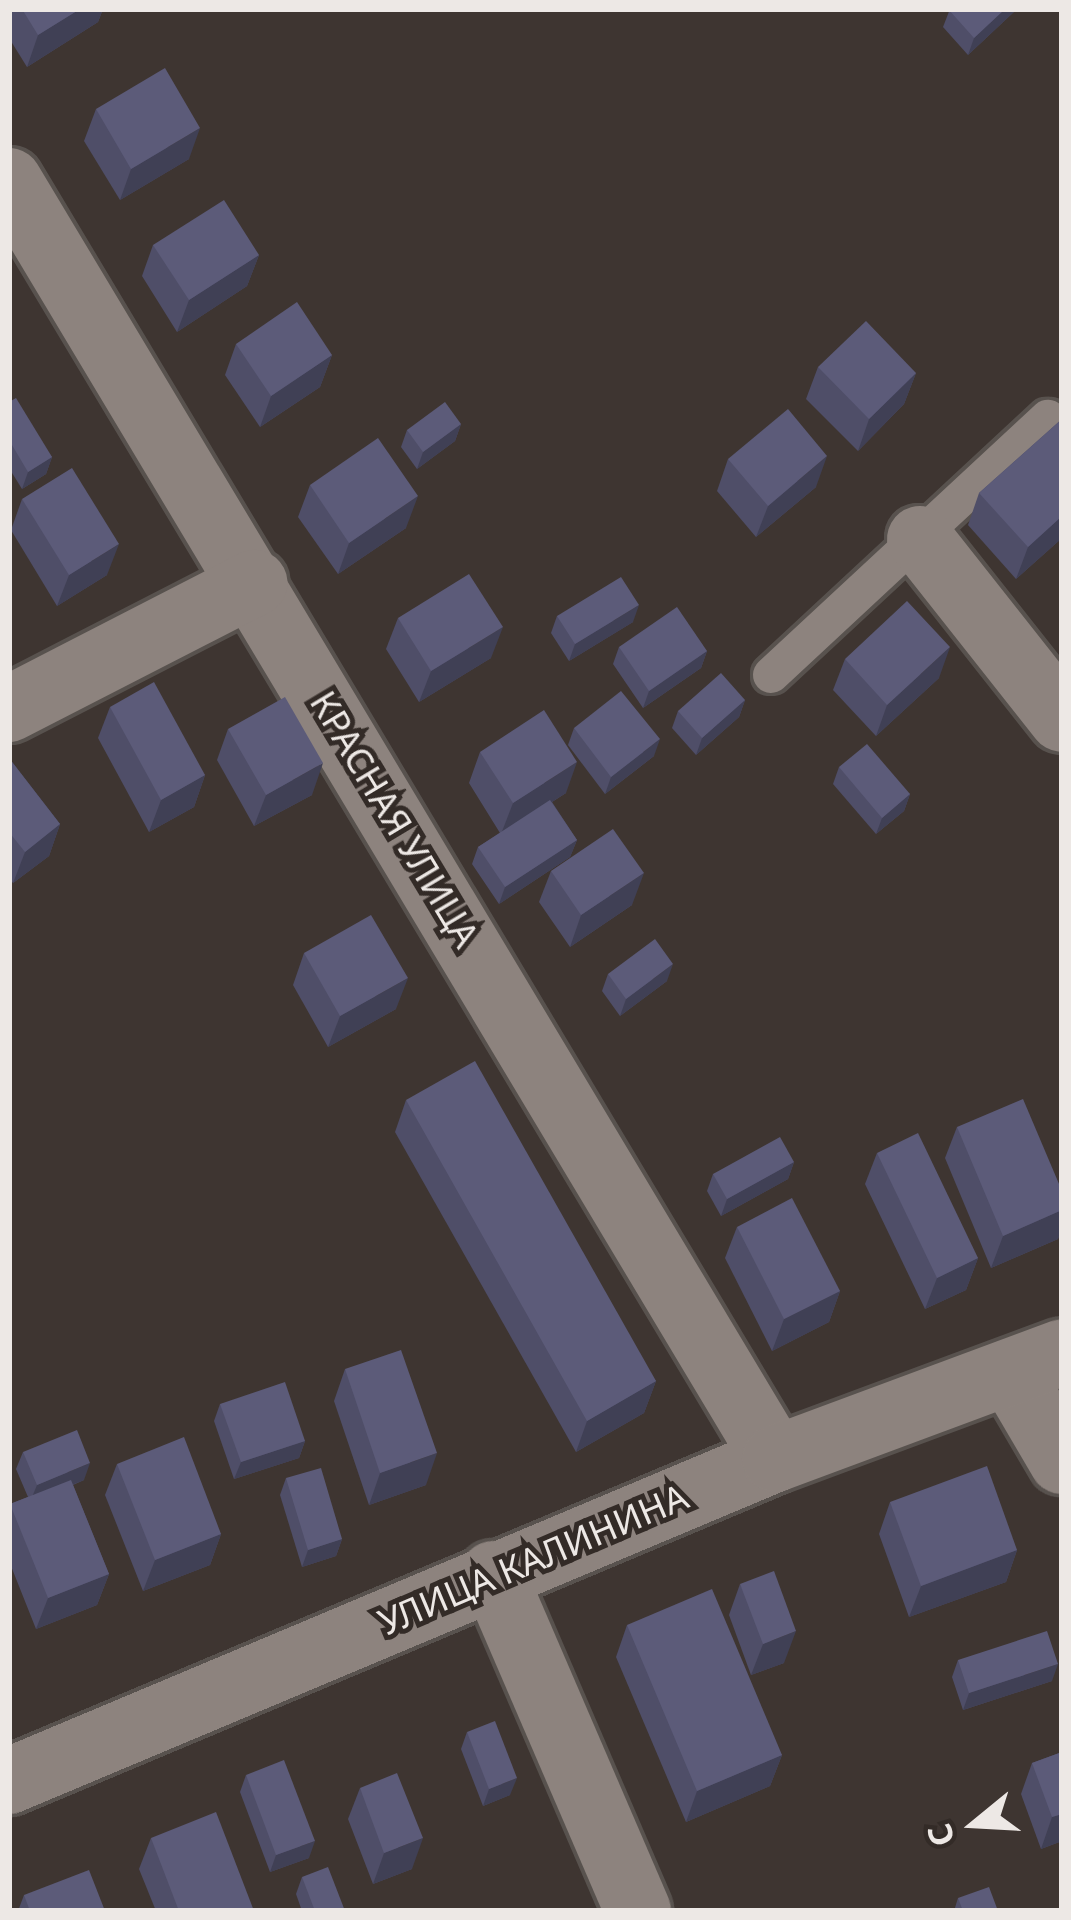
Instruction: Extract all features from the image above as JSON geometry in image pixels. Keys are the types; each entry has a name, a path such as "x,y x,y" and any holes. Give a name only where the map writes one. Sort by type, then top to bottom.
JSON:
{"street":[{"name":"КРАСНАЯ УЛИЦА","path":"9,181 775,1459"},
{"path":"920,539 1062,718"},
{"path":"9,709 254,583"},
{"path":"1036,1363 1062,1461"},
{"name":"УЛИЦА КАЛИНИНА","path":"9,1781 775,1459 1036,1363"},
{"path":"493,1574 638,1911"}],"lane":[{"path":"771,675 1048,418"}],"building":[{"path":"22,9 80,9 38,35"},
{"path":"950,9 1005,9 974,38"},
{"path":"165,68 200,128 131,169 96,109"},
{"path":"224,200 259,255 189,300 153,245"},
{"path":"297,302 332,355 271,396 236,344"},
{"path":"866,321 916,373 869,419 818,367"},
{"path":"16,398 52,457 28,472 9,440 9,402"},
{"path":"445,402 461,424 423,452 407,430"},
{"path":"788,409 827,456 768,506 728,459"},
{"path":"1062,419 1062,516 1028,547 979,493"},
{"path":"378,438 418,496 349,543 310,485"},
{"path":"72,468 119,544 69,575 22,499"},
{"path":"469,574 503,627 431,671 398,618"},
{"path":"621,577 639,605 575,644 557,616"},
{"path":"907,601 950,647 887,705 845,659"},
{"path":"677,607 707,651 649,691 619,647"},
{"path":"721,673 745,700 702,738 678,711"},
{"path":"154,682 205,775 161,800 110,707"},
{"path":"621,691 660,739 611,777 574,728"},
{"path":"285,697 323,763 266,795 228,729"},
{"path":"544,710 577,762 513,803 480,752"},
{"path":"867,744 910,794 882,818 839,767"},
{"path":"9,758 60,824 25,852 9,832"},
{"path":"550,800 577,840 505,887 478,847"},
{"path":"613,829 644,873 581,915 551,871"},
{"path":"371,915 408,978 340,1016 304,953"},
{"path":"655,939 673,964 626,999 608,974"},
{"path":"475,1061 656,1381 587,1421 406,1100"},
{"path":"1023,1099 1062,1191 1062,1210 1003,1236 957,1127"},
{"path":"918,1133 978,1258 937,1278 877,1153"},
{"path":"780,1137 794,1162 727,1199 713,1174"},
{"path":"792,1198 840,1291 784,1319 737,1227"},
{"path":"401,1350 437,1453 380,1473 345,1369"},
{"path":"285,1382 305,1441 241,1462 220,1404"},
{"path":"77,1430 90,1463 37,1485 23,1452"},
{"path":"184,1437 221,1534 155,1560 117,1464"},
{"path":"987,1466 1017,1550 921,1586 890,1502"},
{"path":"321,1468 342,1539 308,1550 286,1478"},
{"path":"71,1480 109,1574 48,1598 10,1504"},
{"path":"774,1571 796,1631 763,1644 740,1584"},
{"path":"712,1589 782,1755 697,1791 627,1625"},
{"path":"1047,1631 1058,1664 969,1693 958,1660"},
{"path":"495,1721 517,1778 489,1789 467,1732"},
{"path":"1062,1752 1062,1814 1052,1817 1032,1763"},
{"path":"284,1760 315,1841 276,1855 246,1775"},
{"path":"397,1773 423,1838 384,1853 360,1788"},
{"path":"216,1812 254,1911 179,1911 151,1838"},
{"path":"328,1867 345,1911 315,1911 302,1877"},
{"path":"89,1870 105,1911 30,1911 24,1895"},
{"path":"989,1887 998,1911 963,1911 958,1898"}]}
